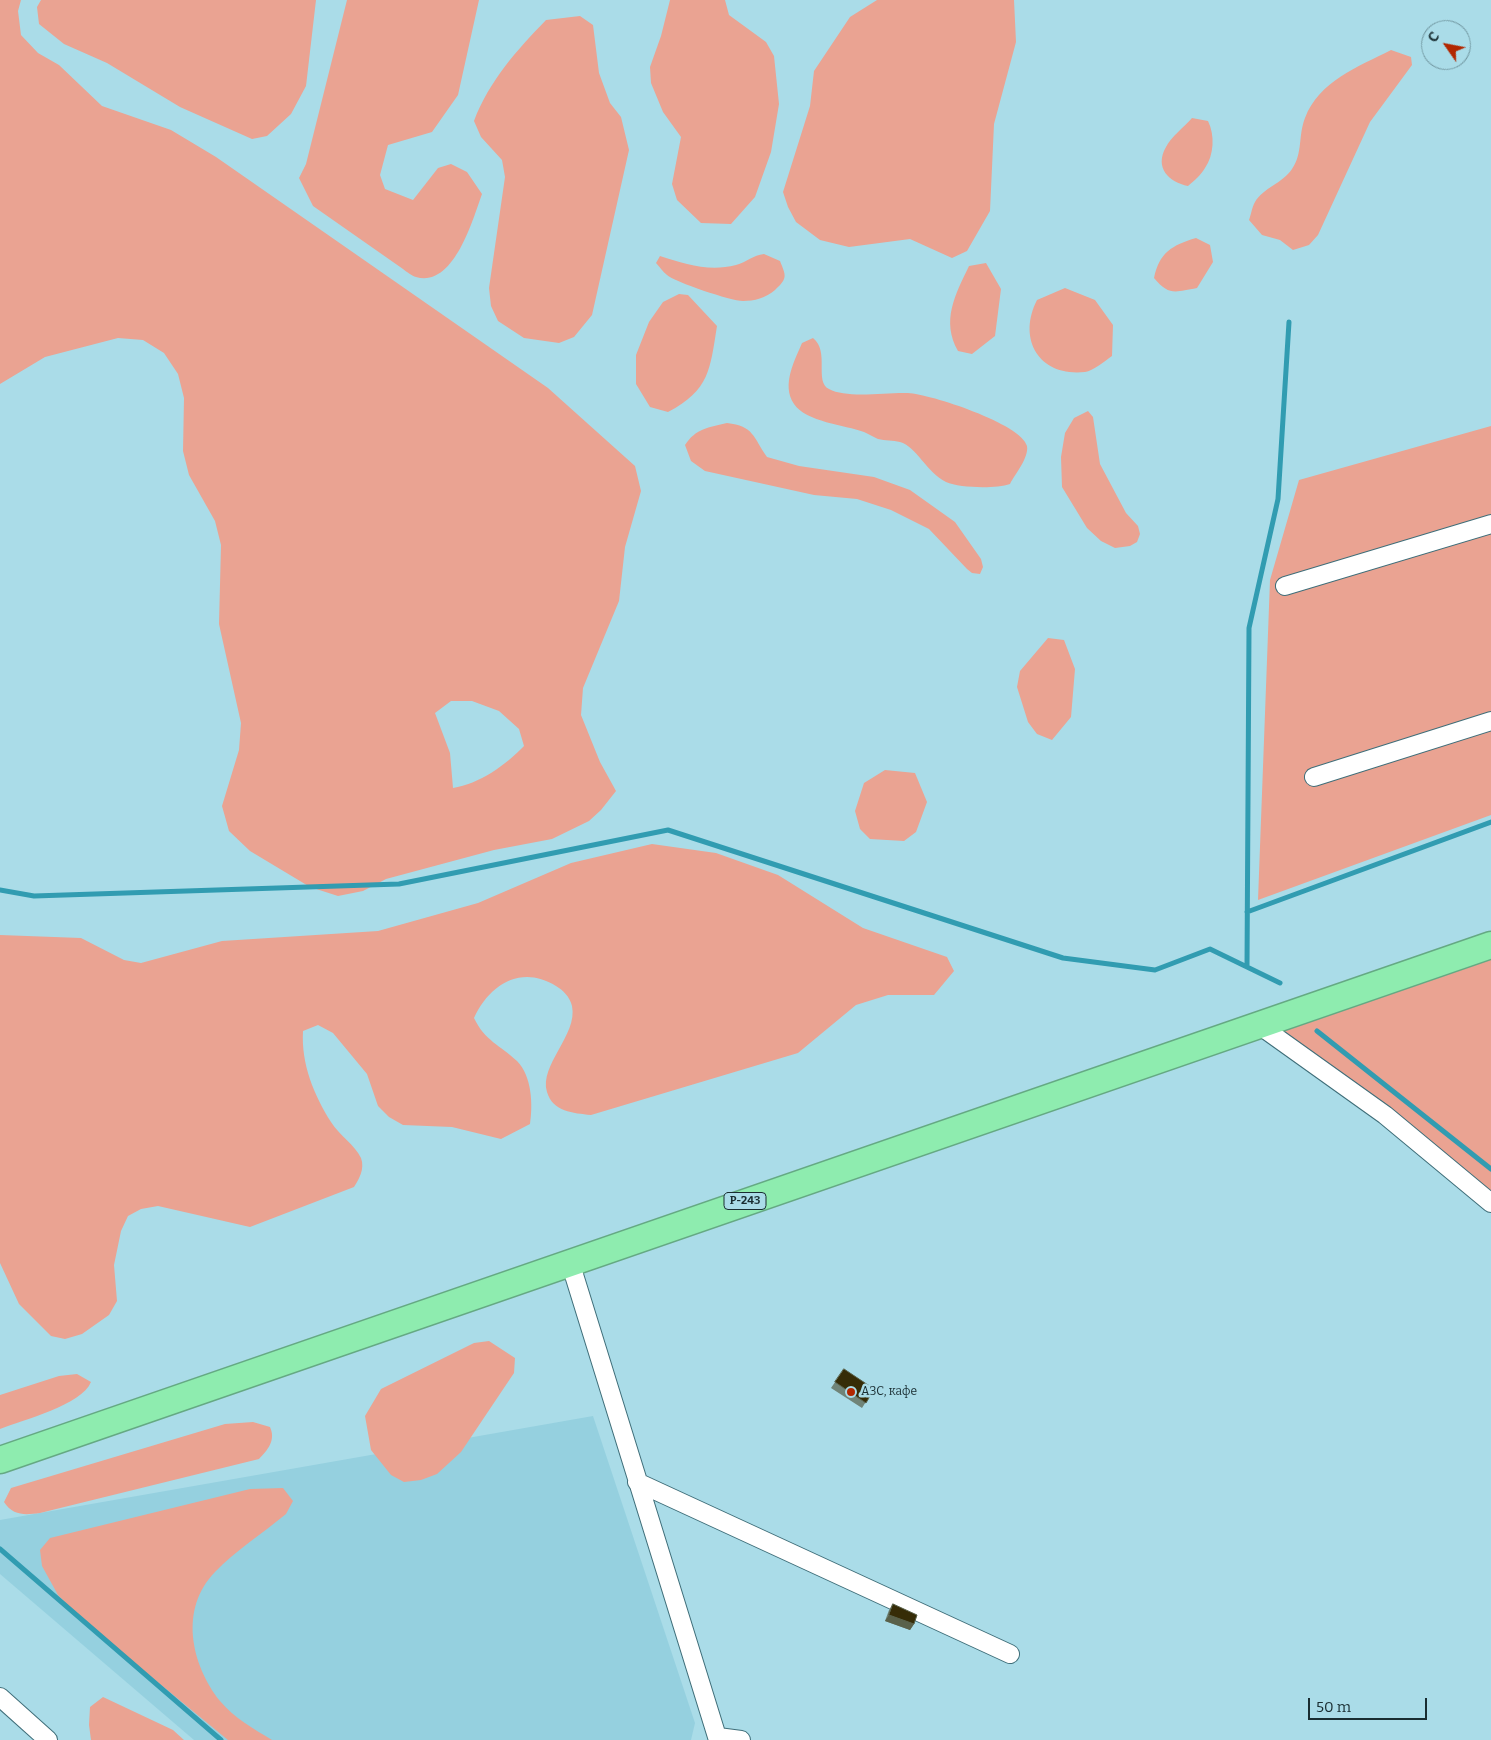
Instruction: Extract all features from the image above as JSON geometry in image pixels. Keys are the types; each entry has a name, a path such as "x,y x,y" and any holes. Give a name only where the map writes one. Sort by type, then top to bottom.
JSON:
{"highway":[{"name":"Р-243","path":"0,1460 1491,945"}],"street":[{"path":"1286,586 1491,524"},
{"path":"1314,777 1491,721"},
{"path":"1259,1025 1385,1115 1491,1203"},
{"path":"570,1262 718,1739 741,1740"},
{"path":"637,1482 1010,1654"},
{"path":"0,1696 48,1740"}],"shaded area":[{"path":"0,0 21,0 18,11 21,35 38,53 59,65 102,106 171,130 216,157 548,388 635,466 641,491 625,547 619,601 583,688 581,715 600,762 616,791 601,810 589,821 552,839 494,850 386,879 363,891 338,896 310,887 250,851 229,831 222,806 239,750 241,723 219,624 221,545 215,521 189,475 183,451 184,398 178,374 164,353 143,340 118,338 45,357 0,384","holes":["451,701 472,701 499,711 519,729 524,746 492,773 463,786 453,788 450,753 435,713"]},
{"path":"41,0 316,0 306,86 291,114 267,136 252,139 180,107 107,63 64,44 39,24 37,7"},
{"path":"347,0 479,0 458,95 432,132 388,145 380,175 385,189 413,200 438,168 451,164 467,172 482,194 460,249 441,272 429,278 411,275 313,206 299,178 306,164"},
{"path":"670,0 725,0 729,15 766,42 774,56 779,104 771,152 755,197 731,224 701,223 677,200 672,184 681,137 663,112 651,83 650,67 661,36"},
{"path":"877,0 1014,0 1016,42 994,124 990,211 967,251 952,258 910,239 849,247 820,240 796,222 783,192 810,106 814,71 850,17"},
{"path":"580,16 593,25 599,73 610,103 621,117 629,150 592,315 574,337 559,343 524,338 498,321 491,306 489,288 505,177 502,160 481,137 474,121 480,106 496,79 514,55 546,20"},
{"path":"1391,50 1411,57 1412,65 1370,122 1318,235 1309,245 1293,250 1280,240 1262,235 1249,220 1253,206 1263,193 1284,178 1292,169 1298,157 1303,125 1311,105 1320,94 1341,76"},
{"path":"1192,118 1208,121 1212,132 1212,151 1205,168 1188,186 1175,181 1165,173 1162,161 1168,143"},
{"path":"1196,238 1210,245 1213,262 1197,288 1173,291 1164,288 1154,278 1159,262 1173,247"},
{"path":"764,254 780,261 785,277 784,280 768,295 747,301 727,298 681,282 667,275 656,263 660,256 697,266 716,268 740,264"},
{"path":"986,263 1001,289 995,336 972,354 958,351 953,340 950,319 955,298 969,266"},
{"path":"1065,288 1095,300 1113,325 1112,356 1099,366 1085,372 1069,372 1044,362 1036,352 1031,341 1031,314 1037,300"},
{"path":"679,294 688,295 717,326 706,377 692,395 682,404 668,412 650,407 636,384 636,355 649,322 663,302"},
{"path":"813,338 821,350 823,380 829,389 846,394 908,393 935,399 954,404 993,420 1021,437 1027,446 1026,456 1010,484 996,487 978,487 960,486 946,482 933,473 906,444 878,439 864,432 816,419 800,410 790,397 789,381 802,343"},
{"path":"1088,411 1093,417 1100,464 1126,513 1138,526 1140,534 1137,542 1130,546 1115,548 1101,541 1087,528 1062,487 1061,457 1065,433 1074,418"},
{"path":"727,423 748,430 767,457 799,466 874,477 910,490 955,522 981,559 983,567 980,574 972,573 967,569 929,529 891,510 857,499 814,495 705,471 691,461 685,445 698,432"},
{"path":"1491,426 1491,815 1258,900 1270,580 1299,480"},
{"path":"1048,638 1064,640 1075,669 1071,717 1052,740 1037,734 1028,722 1017,687 1020,671"},
{"path":"885,770 915,773 927,802 916,832 904,841 870,839 860,829 855,811 864,783"},
{"path":"652,844 716,853 778,875 863,928 947,957 954,971 934,995 888,995 856,1005 798,1053 591,1115 559,1108 550,1099 547,1092 548,1071 570,1028 572,1006 568,997 559,988 543,980 531,977 508,981 488,996 474,1018 483,1032 522,1067 526,1074 530,1091 530,1124 501,1139 452,1127 403,1125 389,1117 378,1106 367,1074 333,1033 318,1025 303,1031 306,1067 319,1101 331,1122 361,1158 362,1170 354,1187 250,1227 158,1206 141,1209 128,1216 121,1231 114,1265 117,1301 109,1315 82,1334 65,1339 51,1336 19,1304 0,1263 0,935 81,938 124,960 141,963 222,941 378,931 478,903 571,863"},
{"path":"1491,945 1491,1203 1259,1025"},
{"path":"489,1341 515,1358 514,1373 461,1452 437,1474 421,1480 404,1482 391,1475 371,1450 365,1416 381,1389 474,1343"},
{"path":"77,1374 91,1382 76,1398 51,1411 0,1429 0,1395 59,1376"},
{"path":"593,1416 695,1723 691,1740 194,1740 0,1574 0,1520"},
{"path":"253,1422 270,1427 272,1432 270,1445 259,1459 40,1513 20,1514 11,1510 4,1502 11,1488 225,1424"},
{"path":"283,1488 293,1501 286,1514 240,1549 215,1572 204,1587 193,1619 196,1654 210,1686 220,1701 232,1713 244,1723 272,1740 228,1740 81,1619 58,1595 42,1566 40,1550 50,1538 250,1489"},
{"path":"103,1697 173,1730 184,1740 91,1740 89,1725 90,1707"}],"building":[{"path":"844,1369 874,1389 866,1403 835,1382"},
{"path":"893,1604 917,1615 914,1624 889,1615"}],"waterway":[{"path":"1247,965 1249,628 1278,499 1289,322"},
{"path":"1247,912 1491,822"},
{"path":"0,890 34,896 399,884 668,830 1063,958 1155,970 1210,949 1280,983"},
{"path":"1317,1031 1491,1169"},
{"path":"0,1549 221,1740"}],"place":[{"name":"АЗС, кафе","path":"851,1392"}]}
